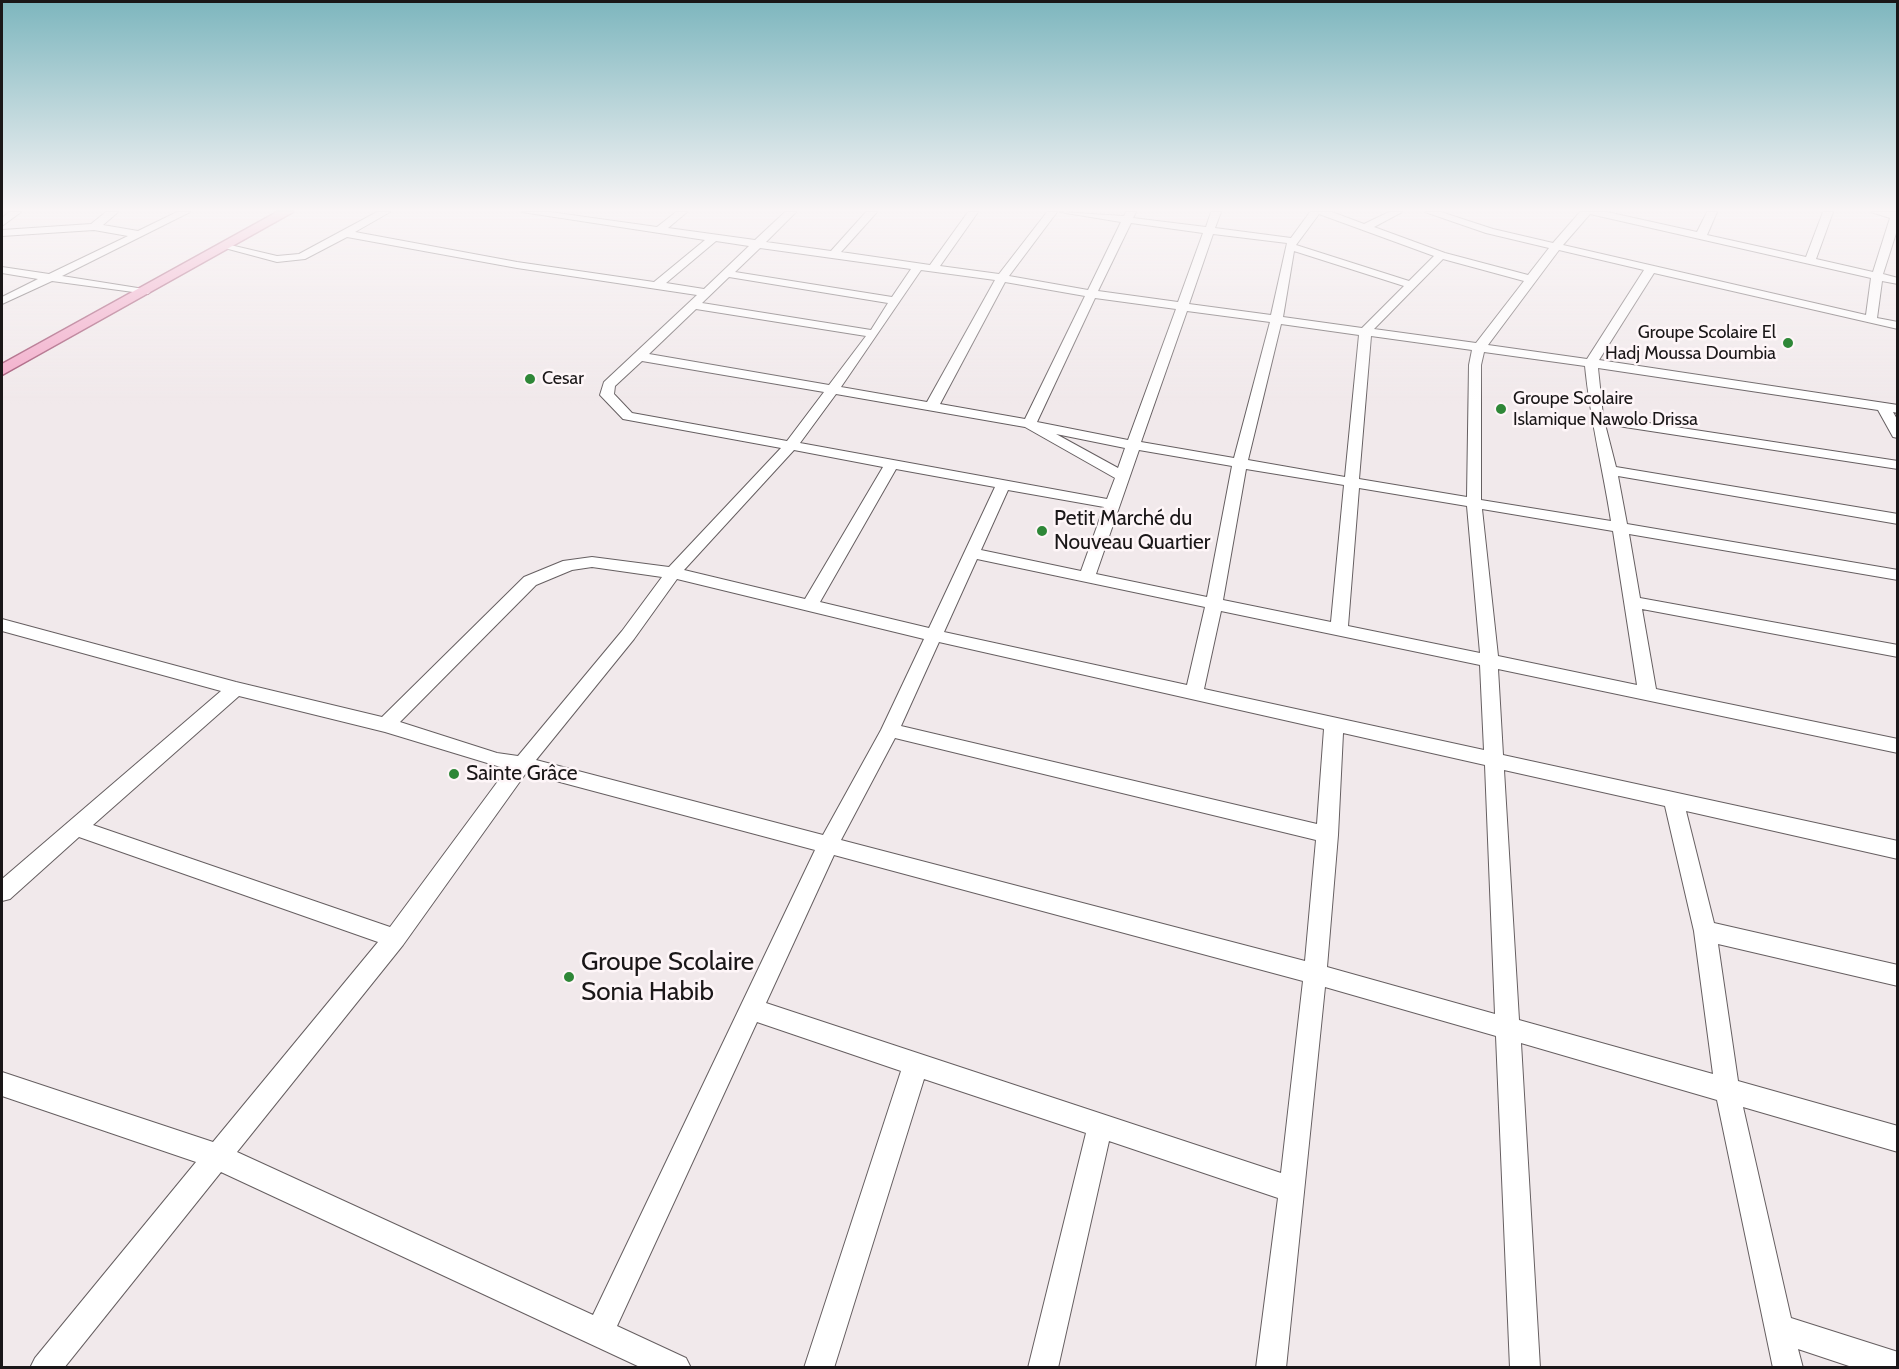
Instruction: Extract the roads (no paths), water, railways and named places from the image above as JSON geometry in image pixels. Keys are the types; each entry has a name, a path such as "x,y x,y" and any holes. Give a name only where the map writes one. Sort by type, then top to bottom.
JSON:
{"main road":[{"path":"2,368 167,276"},
{"path":"141,291 170,276"}],"street":[{"path":"36,276 141,291"},
{"path":"2,301 52,276"},
{"path":"598,276 708,293"},
{"path":"658,284 668,276"},
{"path":"727,276 637,356 609,385 607,395 628,416 1112,504"},
{"path":"741,276 896,301"},
{"path":"45,1368 395,938 522,764 628,635 673,573 790,447 829,390 874,334 896,301 918,276"},
{"path":"986,276 1092,294 1591,363 1898,409"},
{"path":"1029,424 1101,276"},
{"path":"1086,576 1192,276"},
{"path":"1194,693 1214,603 1240,463 1285,276"},
{"path":"1385,276 1412,285"},
{"path":"1340,628 1365,332 1421,276"},
{"path":"1518,276 1533,280"},
{"path":"1525,1368 1492,758 1489,659 1474,503 1475,366 1479,348 1536,276"},
{"path":"1646,276 1591,363 1597,419 1610,470 1648,695"},
{"path":"1689,276 1898,326"},
{"path":"1872,276 1898,281"},
{"path":"1871,320 1877,277"},
{"path":"932,408 1002,278"},
{"path":"694,305 874,334"},
{"path":"637,356 1029,424 1132,445 1898,575"},
{"path":"1883,407 1898,434"},
{"path":"1597,419 1898,465"},
{"path":"1029,424 1122,476"},
{"path":"810,605 892,464"},
{"path":"1610,470 1898,519"},
{"path":"600,1331 753,1010 828,845 890,730 1004,483"},
{"path":"971,554 1340,628 1648,695 1898,746"},
{"path":"386,725 531,581 568,565 592,562 673,573 933,635 1898,850"},
{"path":"1634,602 1898,651"},
{"path":"2,625 236,689 386,725 497,760 522,764 1313,973 1898,1139"},
{"path":"2,892 236,689"},
{"path":"1270,1368 1293,1190 1328,835 1334,723"},
{"path":"890,730 1328,835"},
{"path":"1674,801 1706,931 1727,1090 1788,1368"},
{"path":"75,828 395,938"},
{"path":"1706,931 1898,976"},
{"path":"753,1010 1293,1190"},
{"path":"819,1368 916,1064"},
{"path":"2,1084 216,1156 676,1368"},
{"path":"1043,1368 1100,1126"},
{"path":"1781,1329 1898,1367"}],"place":[{"name":"Groupe Scolaire El Hadj Moussa Doumbia","path":"1788,343"},
{"name":"Cesar","path":"530,379"},
{"name":"Groupe Scolaire Islamique Nawolo Drissa","path":"1501,409"},
{"name":"Petit Marché du Nouveau Quartier","path":"1042,531"},
{"name":"Sainte Grâce","path":"454,774"},
{"name":"Groupe Scolaire Sonia Habib","path":"569,977"}]}
